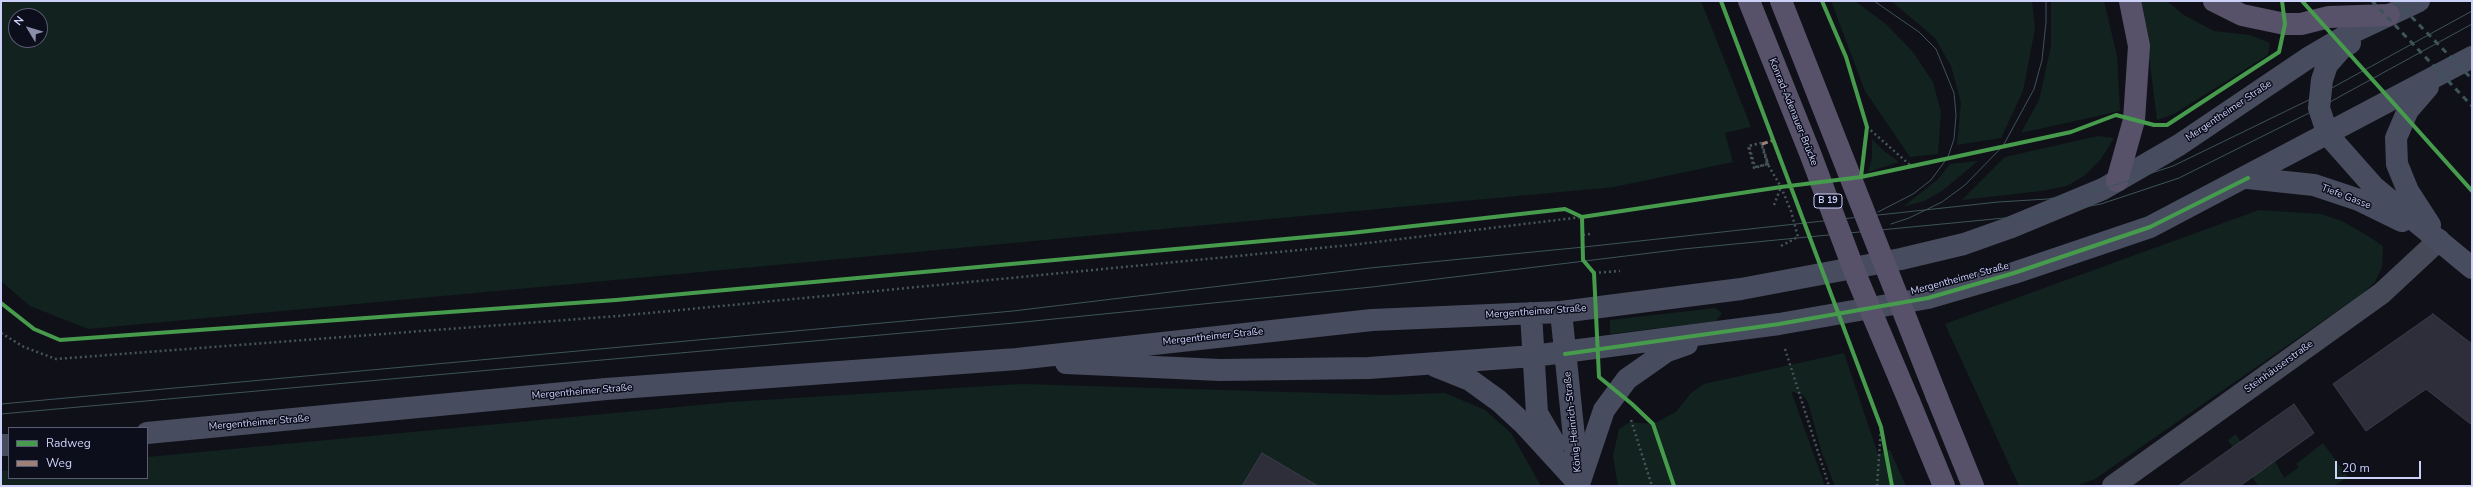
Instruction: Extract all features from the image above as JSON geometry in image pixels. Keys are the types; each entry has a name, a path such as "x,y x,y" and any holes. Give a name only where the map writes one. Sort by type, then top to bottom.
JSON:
{"main road":[{"name":"Konrad-Adenauer-Brücke","path":"1749,1 1810,152 1857,278 1944,486"},
{"name":"B 19","path":"1781,1 1973,486"},
{"path":"2117,181 2134,120 2140,46 2130,1"},
{"path":"2214,1 2242,15 2285,24 2301,24 2330,17 2390,15"},
{"path":"2330,17 2354,1"},
{"name":"Mergentheimer Straße","path":"148,433 606,389 1017,359 1372,320 1561,312 1741,289 1901,259 1964,244 2009,228 2117,181 2180,145 2308,58 2349,34 2420,1"},
{"path":"2328,134 2319,108 2319,95 2327,66 2341,49 2423,1"},
{"name":"Mergentheimer Straße","path":"1017,359 1090,366 1220,370 1369,368 1430,364 1565,354 1779,324 1928,298 2014,273 2150,227 2248,178 2472,58"},
{"name":"Tiefe Gasse","path":"2437,77 2408,110 2396,138 2398,164 2408,191 2439,240"},
{"name":"Tiefe Gasse","path":"2328,134 2374,188 2472,268"},
{"name":"Tiefe Gasse","path":"2248,178 2314,185 2359,200 2439,240"},
{"name":"König-Heinrich-Straße","path":"1561,312 1579,485"},
{"name":"König-Heinrich-Straße","path":"1531,313 1537,413 1579,485"},
{"name":"König-Heinrich-Straße","path":"1579,485 1604,410 1627,379 1667,351 1726,332"},
{"path":"1430,364 1470,380 1499,401 1525,425 1579,485"}],"street":[{"name":"Steinhäuserstraße","path":"2113,486 2382,293 2439,240"}],"path":[{"path":"1866,135 1867,128"},
{"path":"1867,128 1910,165"},
{"path":"1762,144 1768,164 1761,166 1754,168 1748,146 1761,142 1768,164 1761,165 1755,167 1749,146 1761,143 1767,163 1770,169 1781,187 1798,237 1781,246"},
{"path":"1903,167 1918,164"},
{"path":"1773,188 1781,187"},
{"path":"1774,205 1781,187"},
{"path":"1570,212 1582,217"},
{"path":"1,333 24,347 56,359 618,316 1351,245 1589,216"},
{"path":"1582,217 1583,223"},
{"path":"1583,229 1584,241"},
{"path":"1583,235 1590,234"},
{"path":"1590,269 1594,273 1594,280"},
{"path":"1594,273 1620,271"},
{"path":"1779,324 1788,364 1829,486"},
{"path":"1631,416 1630,422 1652,486"},
{"path":"1881,427 1886,454"},
{"path":"1878,486 1881,427"}],"green space":[{"path":"1,1 1701,1 1751,127 1725,133 1733,162 1614,187 88,329 30,306 1,281"},
{"path":"1831,1 1855,1 1886,24 1913,52 1933,82 1941,112 1938,154 1910,157 1865,91"},
{"path":"1891,1 2032,1 2035,29 2023,91 2001,138 1957,145 1961,103 1951,66 1935,38"},
{"path":"2051,1 2104,1 2117,56 2120,111 2021,133 2039,100 2051,46"},
{"path":"2138,1 2167,1 2184,15 2214,31 2250,35 2270,43 2268,55 2174,114 2157,120 2147,41"},
{"path":"2098,136 2114,138 2101,159 2085,175 2067,186 2041,191 1962,200 2005,157"},
{"path":"1872,139 1884,151 1899,162 1868,172 1872,158"},
{"path":"1978,161 1942,191 1924,201 1903,207 1938,179 1950,164"},
{"path":"2259,210 2321,214 2342,221 2368,236 2383,246 2382,267 2375,282 2363,293 2095,479 2076,486 2019,486 1945,324"},
{"path":"1715,308 1722,313 1716,321 1610,334 1610,320"},
{"path":"1844,353 1878,454 1890,450 1906,486 1835,486 1822,453 1808,402 1803,395 1791,391 1825,486 1618,486 1613,456 1619,429 1630,422 1653,424 1676,412 1691,393 1704,384"},
{"path":"1021,384 1388,395 1445,393 1485,410 1511,433 1541,486 1,486 1,471 8,470 8,479 148,479 148,457 731,402"},
{"path":"2236,434 2258,473 2275,461 2284,478 2299,467 2296,464 2323,443 2348,477 2334,486 2258,486 2228,440"}],"building":[{"path":"2433,314 2472,344 2472,425 2426,389 2366,431 2333,384"},
{"path":"2294,404 2314,433 2240,486 2178,486"},
{"path":"1262,453 1318,486 1242,486"}],"tram line":[{"path":"1874,1 1919,32 1936,49 1954,93 1956,115 1954,139 1948,157 1931,180 1913,194 1878,212"},
{"path":"1891,224 1909,218 1942,202 1965,185 2003,146 2034,89 2042,60 2046,22 2046,1"},
{"path":"1,404 1013,311 1370,268 1584,247 1998,202 2048,199 2103,189 2173,166 2319,95 2472,11"},
{"path":"1,414 1014,323 1372,287 1683,249 2046,214 2101,204 2179,178 2319,108 2472,24"}],"railway":[{"path":"2372,1 2472,106"},
{"path":"2396,1 2472,79"}],"marked path":[{"path":"1762,144 1774,140"}],"cycle path":[{"path":"1721,1 1881,427 1892,486"},
{"path":"1822,1 1846,57 1867,127 1861,177"},
{"path":"1,303 34,329 60,340 616,300 1351,233 1565,209 1582,217 1781,187 1861,177 2071,132 2116,115 2154,125 2167,125 2279,52 2285,24 2282,1"},
{"path":"2302,1 2472,191"},
{"path":"1565,354 1779,324 1928,298 2014,273 2150,227 2248,178"},
{"path":"1582,217 1583,260 1594,273 1599,377 1632,404 1653,424 1674,486"}]}
